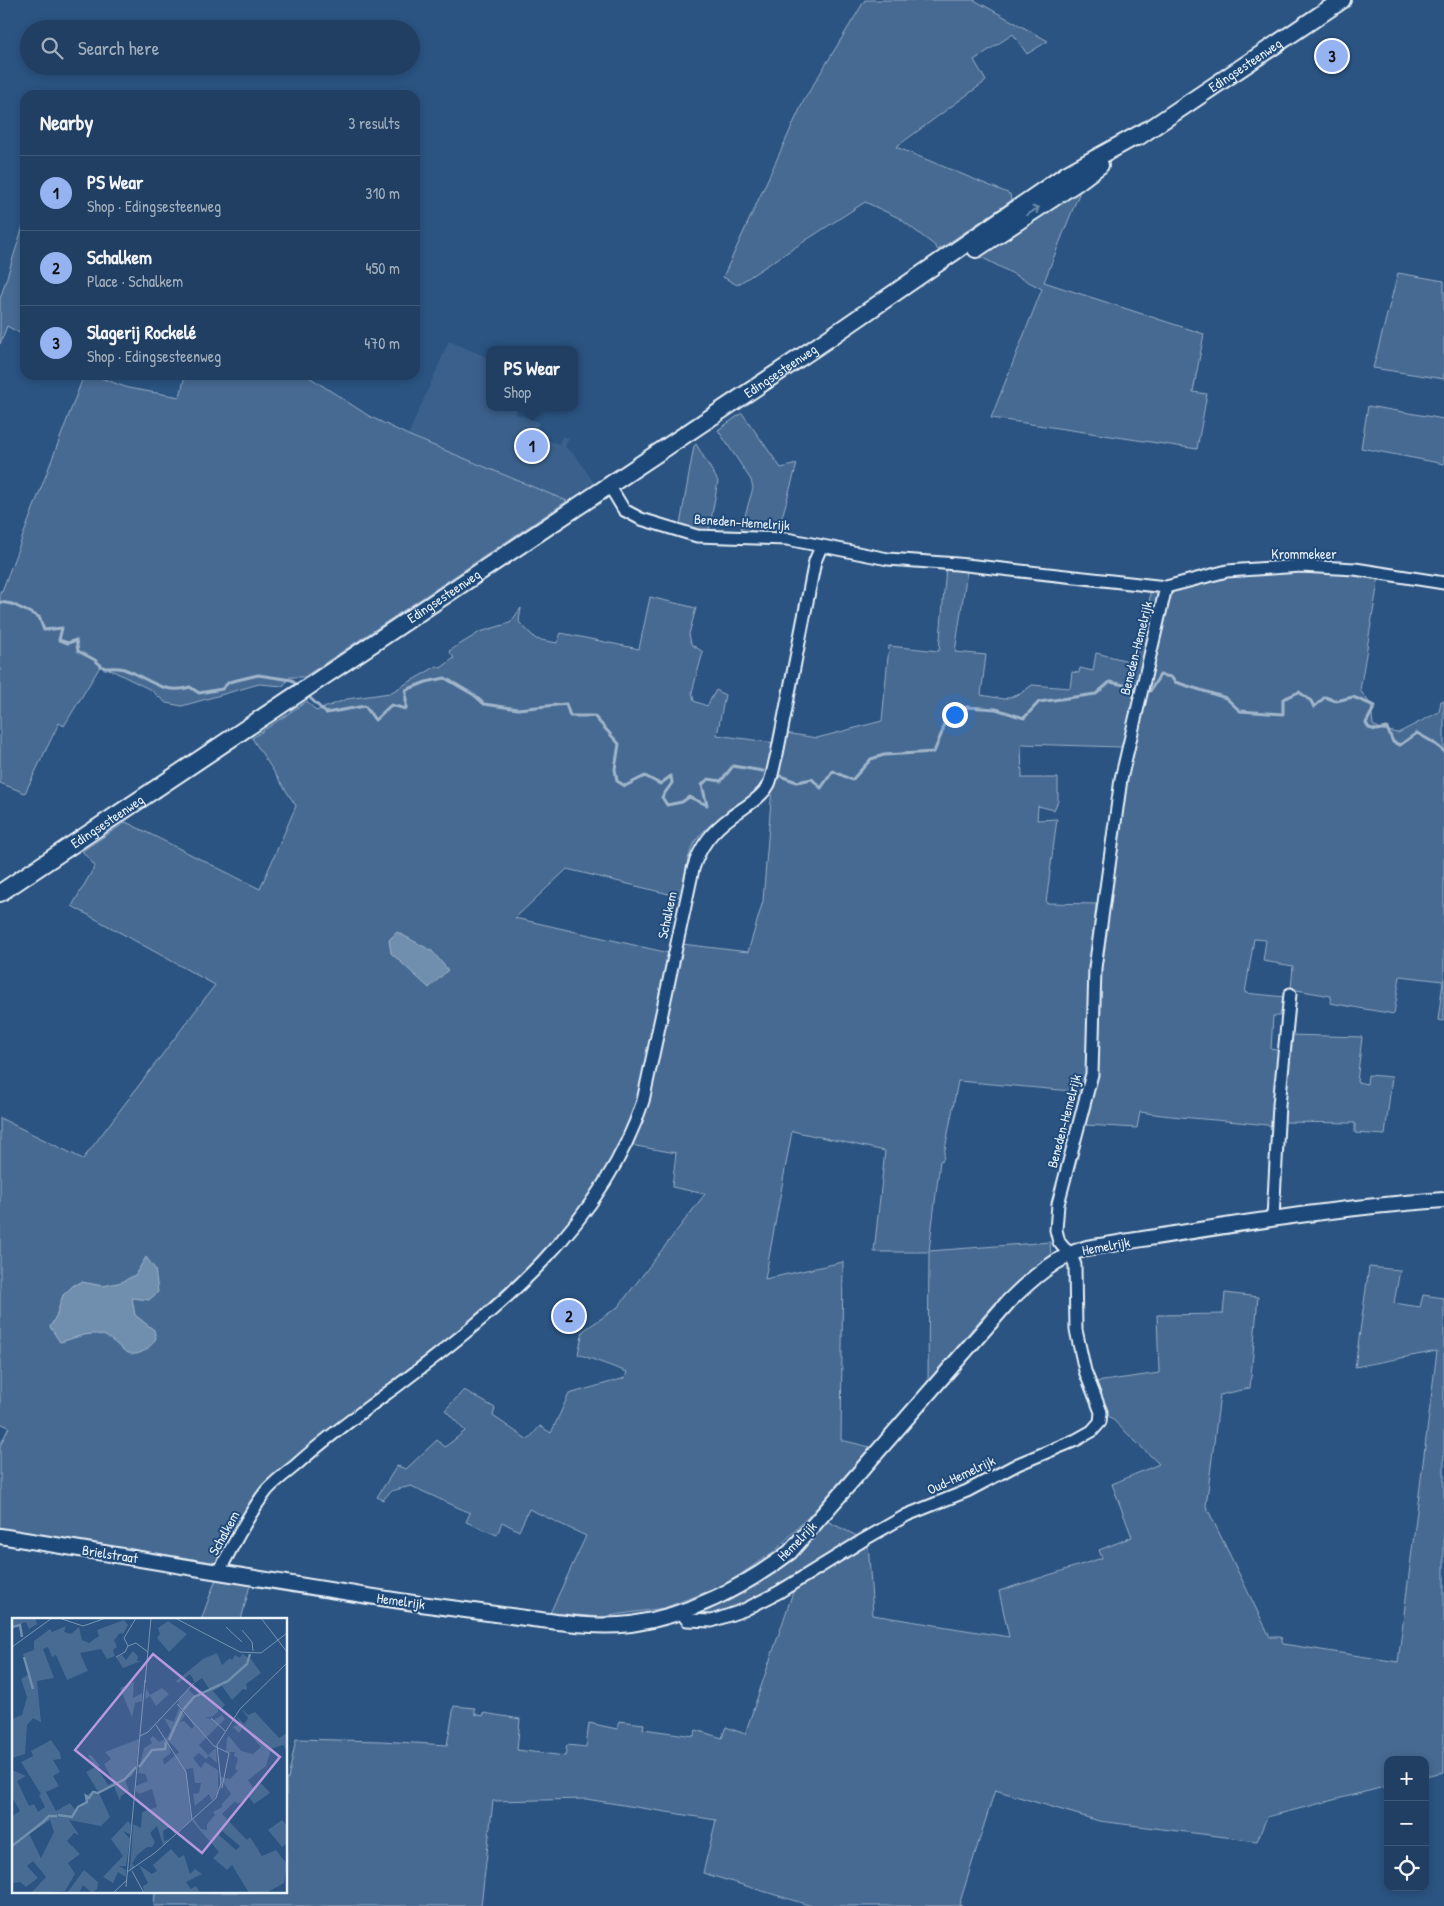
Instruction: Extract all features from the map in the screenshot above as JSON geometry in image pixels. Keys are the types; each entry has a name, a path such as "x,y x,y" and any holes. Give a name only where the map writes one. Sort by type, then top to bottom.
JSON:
{"main road":[{"name":"Edingsesteenweg","path":"0,893 887,299 1067,174 1147,130 1342,0"}],"street":[{"name":"Beneden-Hemelrijk","path":"609,485 624,510 641,519 697,536 787,539 888,559 957,564 1166,587 1121,779 1095,968 1092,1074 1058,1204 1056,1230 1059,1242 1070,1253"},
{"name":"Schalkem","path":"219,1572 248,1519 268,1489 354,1416 397,1386 478,1322 546,1259 589,1205 612,1171 635,1125 643,1101 692,869 698,854 705,841 731,817 758,797 769,784 777,754 815,561 822,547"},
{"name":"Krommekeer","path":"1166,587 1227,571 1301,566 1355,570 1444,583"},
{"path":"1273,1218 1280,1105 1290,994"},
{"name":"Hemelrijk","path":"219,1572 350,1594 580,1625 630,1624 680,1612 713,1599 752,1578 790,1552 1008,1302 1028,1283 1070,1253 1087,1248 1273,1218 1395,1203 1444,1200"},
{"name":"Oud-Hemelrijk","path":"680,1612 687,1620 700,1622 723,1618 744,1610 907,1516 967,1491 1018,1464 1076,1440 1096,1427 1100,1422 1101,1412 1085,1371 1079,1345 1075,1315 1076,1265 1070,1253"},
{"name":"Brielstraat","path":"0,1536 219,1572"}],"shaded area":[{"path":"865,0 974,0 1048,41 1027,54 1013,34 974,60 986,81 896,147 1010,194 1011,201 938,250 899,218 865,202 737,285 723,277 804,100"},
{"path":"1080,191 1044,282 1204,334 1193,392 1207,394 1197,449 991,418 1042,289 979,256"},
{"path":"20,236 20,333 7,326 0,344 0,299"},
{"path":"1398,273 1444,281 1444,379 1373,368"},
{"path":"449,341 486,357 486,411 517,411 516,414 539,422 536,431 548,436 546,440 559,444 562,436 569,438 565,447 576,456 594,483 567,501 408,435"},
{"path":"82,380 106,380 128,388 180,397 184,380 314,380 369,416 408,435 567,501 304,677 290,677 283,686 259,684 182,706 166,703 151,690 101,665 64,726 59,723 25,793 0,783 0,591 2,591"},
{"path":"1368,406 1444,419 1444,464 1361,448"},
{"path":"742,413 781,468 797,464 777,535 740,533 753,488 751,480 718,430"},
{"path":"696,444 718,481 709,531 680,525 694,446"},
{"path":"946,567 967,571 955,652 986,655 981,695 1004,699 1020,694 1032,685 1070,688 1072,672 1079,673 1080,668 1093,671 1096,653 1133,662 1138,639 1142,640 1149,609 1150,591 1154,592 1159,602 1122,747 1021,744 1022,778 1058,778 1058,801 1054,810 1038,806 1037,820 1057,819 1046,903 1096,904 1090,972 1087,1068 1083,1092 958,1081 943,1160 940,1161 929,1251 1050,1242 1051,1257 1018,1280 1002,1296 928,1381 929,1252 874,1252 885,1151 792,1131 765,1279 843,1262 841,1440 870,1447 813,1512 776,1550 725,1585 664,1608 601,1617 550,1613 586,1536 529,1509 519,1531 502,1522 497,1535 466,1522 470,1513 411,1486 391,1491 383,1500 377,1497 397,1466 406,1469 437,1440 445,1447 465,1431 445,1410 464,1390 495,1408 493,1416 528,1440 540,1426 551,1433 569,1394 625,1378 627,1372 578,1354 583,1331 618,1307 705,1194 672,1187 676,1153 636,1146 630,1142 682,944 748,952 763,901 772,788 785,733 817,738 882,721 889,646 939,651"},
{"path":"1320,571 1379,576 1360,690 1371,705 1373,725 1383,730 1398,733 1439,712 1441,701 1444,701 1444,1021 1438,1020 1443,981 1400,976 1394,1014 1330,1003 1331,996 1291,989 1293,966 1263,961 1266,940 1254,939 1245,993 1285,997 1282,1016 1273,1016 1271,1049 1281,1051 1274,1126 1140,1112 1137,1128 1085,1125 1099,1050 1103,931 1118,847 1125,785 1171,596 1174,590 1219,577"},
{"path":"650,597 696,608 689,634 691,644 703,652 692,692 694,701 707,706 716,690 725,695 717,735 775,743 762,783 748,798 715,821 695,841 687,864 681,897 567,869 515,918 669,953 639,1102 620,1144 599,1180 550,1246 462,1328 352,1411 266,1485 217,1563 0,1528 0,1446 9,1427 0,1423 0,1118 83,1159 215,985 72,906 95,866 82,851 126,822 260,889 296,806 252,738 307,701 316,711 347,699 390,693 437,666 441,668 454,658 449,651 480,632 510,623 521,608 519,622 536,639 557,643 561,633 639,649"},
{"path":"397,932 432,951 448,970 429,988 391,953 389,940"},
{"path":"1290,1035 1362,1037 1357,1082 1367,1084 1368,1075 1392,1077 1385,1135 1355,1133 1355,1123 1282,1122"},
{"path":"146,1257 155,1269 158,1292 149,1300 132,1298 135,1315 154,1330 156,1338 150,1346 142,1352 131,1354 107,1337 97,1334 60,1342 50,1327 63,1295 74,1285 82,1282 103,1286 122,1282 135,1275"},
{"path":"1369,1267 1400,1270 1394,1303 1420,1307 1423,1295 1444,1298 1444,1772 1429,1775 1429,1756 1384,1756 1384,1787 1267,1817 1257,1841 1099,1821 995,1790 959,1905 962,1906 812,1906 703,1873 716,1820 586,1799 493,1801 481,1906 154,1906 155,1894 288,1894 288,1779 296,1739 447,1745 454,1706 475,1708 475,1714 483,1716 484,1713 520,1719 517,1750 565,1756 567,1745 586,1747 589,1723 617,1729 619,1721 644,1724 643,1729 694,1736 696,1730 722,1738 726,1727 745,1734 795,1586 868,1542 873,1615 1009,1637 999,1591 1102,1558 1099,1550 1132,1537 1112,1484 1159,1464 1108,1415 1103,1406 1096,1382 1159,1373 1157,1315 1223,1314 1225,1293 1258,1297 1250,1388 1220,1395 1206,1506 1270,1637 1281,1637 1283,1644 1398,1662 1437,1351 1355,1367"},
{"path":"827,1521 859,1537 768,1593 732,1610 703,1618 694,1615 795,1555"},
{"path":"216,1579 250,1585 242,1618 202,1618"}],"waterway":[{"path":"0,602 12,604 39,617 44,630 62,628 59,640 68,643 76,640 78,651 95,660 104,668 124,669 164,687 172,689 190,687 199,693 222,689 229,682 258,675 292,680 295,684"},
{"path":"1150,691 1160,675 1171,677 1175,682 1226,698 1240,711 1283,714 1283,699 1299,692 1311,701 1314,707 1325,697 1336,701 1353,697 1375,706 1366,723 1369,728 1376,730 1387,728 1393,742 1400,745 1417,733 1444,751"},
{"path":"309,697 326,713 365,706 375,720 391,705 406,709 406,690 426,682 445,678 474,695 484,704 518,709 566,704 570,716 594,716 619,744 615,769 617,781 625,786 645,776 660,784 671,776 672,783 662,797 667,805 682,802 689,797 707,805 702,785 708,779 721,781 733,766 763,771"},
{"path":"780,776 797,782 812,779 821,788 833,771 852,780 871,759 884,755 934,752 943,730 945,716 967,707 996,709 1024,718 1039,702 1096,694 1110,682 1134,687"}],"place":[{"name":"Slagerij Rockelé","path":"1332,56"},
{"name":"PS Wear","path":"532,446"},
{"name":"Schalkem","path":"569,1316"}]}
